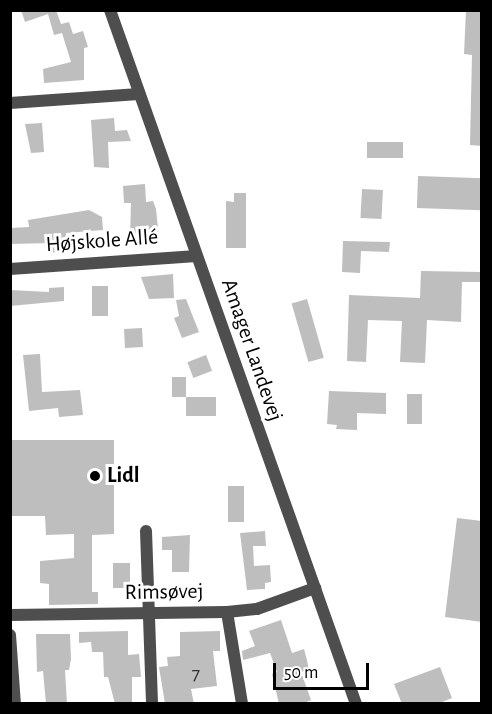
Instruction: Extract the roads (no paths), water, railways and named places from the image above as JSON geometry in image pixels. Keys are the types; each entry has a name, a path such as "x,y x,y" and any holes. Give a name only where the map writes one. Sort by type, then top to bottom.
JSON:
{"street":[{"name":"Amager Landevej","path":"110,10 356,704"},
{"path":"10,103 139,94"},
{"name":"Højskole Allé","path":"10,269 197,256"},
{"path":"146,531 146,613 152,704"},
{"name":"Rimsøvej","path":"10,615 227,612 257,609 315,588"},
{"path":"227,612 242,704"},
{"path":"10,635 15,704"}],"place":[{"name":"Lidl","path":"95,476"}]}
